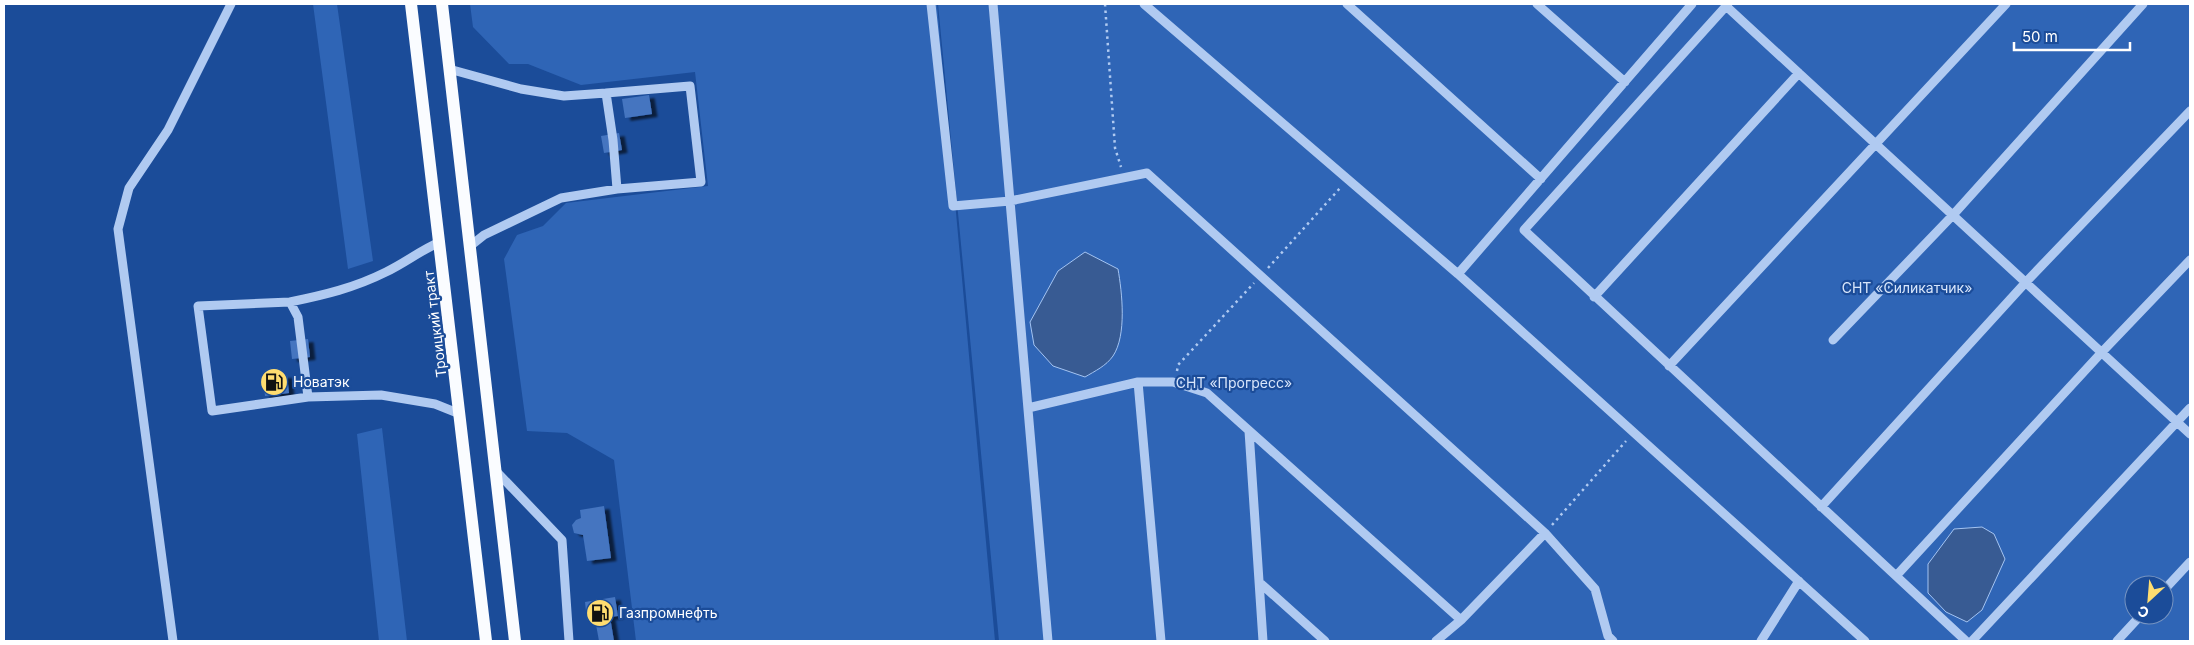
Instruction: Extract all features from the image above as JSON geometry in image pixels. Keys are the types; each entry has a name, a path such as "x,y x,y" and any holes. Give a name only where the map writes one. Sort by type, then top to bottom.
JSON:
{"main road":[{"name":"Троицкий тракт","path":"411,4 486,641"},
{"path":"442,4 515,641"}],"lane":[{"path":"173,641 118,230 129,188 168,130 231,4"},
{"path":"931,4 953,206 1010,201 1147,173 1545,533 1595,590 1608,636 1613,641"},
{"path":"993,4 1048,641"},
{"path":"1144,4 1458,274 1865,641"},
{"path":"1347,4 1541,179"},
{"path":"1537,4 1625,82"},
{"path":"1458,274 1692,4"},
{"path":"1669,366 1877,145 2006,4"},
{"path":"1833,340 1953,215 2143,4"},
{"path":"1966,641 1524,230 1727,5 2190,434"},
{"path":"449,69 521,89 564,96 690,86 701,182 616,190 561,198 484,235 469,248"},
{"path":"1594,296 1799,73"},
{"path":"606,93 613,140 616,190"},
{"path":"1821,507 2026,282 2190,111"},
{"path":"440,242 426,248 387,272 342,291 290,302 198,306 212,411 308,397 382,395 435,404 460,414"},
{"path":"1896,576 2102,352 2190,260"},
{"path":"290,302 298,317 308,397"},
{"path":"1028,408 1138,382 1173,382 1207,393 1461,620"},
{"path":"1138,382 1160,641"},
{"path":"1972,641 2190,408"},
{"path":"1249,430 1263,641"},
{"path":"495,470 562,540 569,641"},
{"path":"1436,641 1461,620 1545,533"},
{"path":"2174,579 2190,562"},
{"path":"1760,641 1799,581"},
{"path":"1259,582 1325,641"},
{"path":"2117,641 2132,625"}],"path":[{"path":"1105,4 1115,148 1125,178"},
{"path":"1545,533 1634,432"}],"green space":[{"path":"313,4 337,4 373,261 348,269"},
{"path":"470,4 937,4 995,641 636,641 614,460 567,433 527,431 504,259 517,235 543,226 566,203 708,186 695,72 581,85 528,64 509,64 473,27"},
{"path":"938,4 2190,4 2190,641 999,641"},
{"path":"382,428 407,641 379,641 357,434"}],"shaded area":[{"path":"1085,252 1118,269 1121,289 1122,325 1113,356 1104,365 1085,377 1053,366 1034,345 1030,322 1058,271"},
{"path":"1982,527 1994,534 2005,559 1982,610 1967,622 1946,612 1928,593 1928,564 1954,529"}],"building":[{"path":"649,95 652,114 625,118 622,99"},
{"path":"619,133 622,150 604,153 601,136"},
{"path":"308,339 310,357 292,359 290,341"},
{"path":"287,375 289,393 265,396 263,377"},
{"path":"604,506 611,558 587,561 583,535 574,533 572,525 581,518 580,510"},
{"path":"615,597 618,616 610,617 614,641 599,641 595,619 587,620 585,602"}],"place":[{"name":"Новатэк","path":"274,382"},
{"name":"Газпромнефть","path":"600,613"}],"park label":[{"name":"СНТ «Силикатчик»","path":"1907,288"},
{"name":"СНТ «Прогресс»","path":"1234,383"}]}
